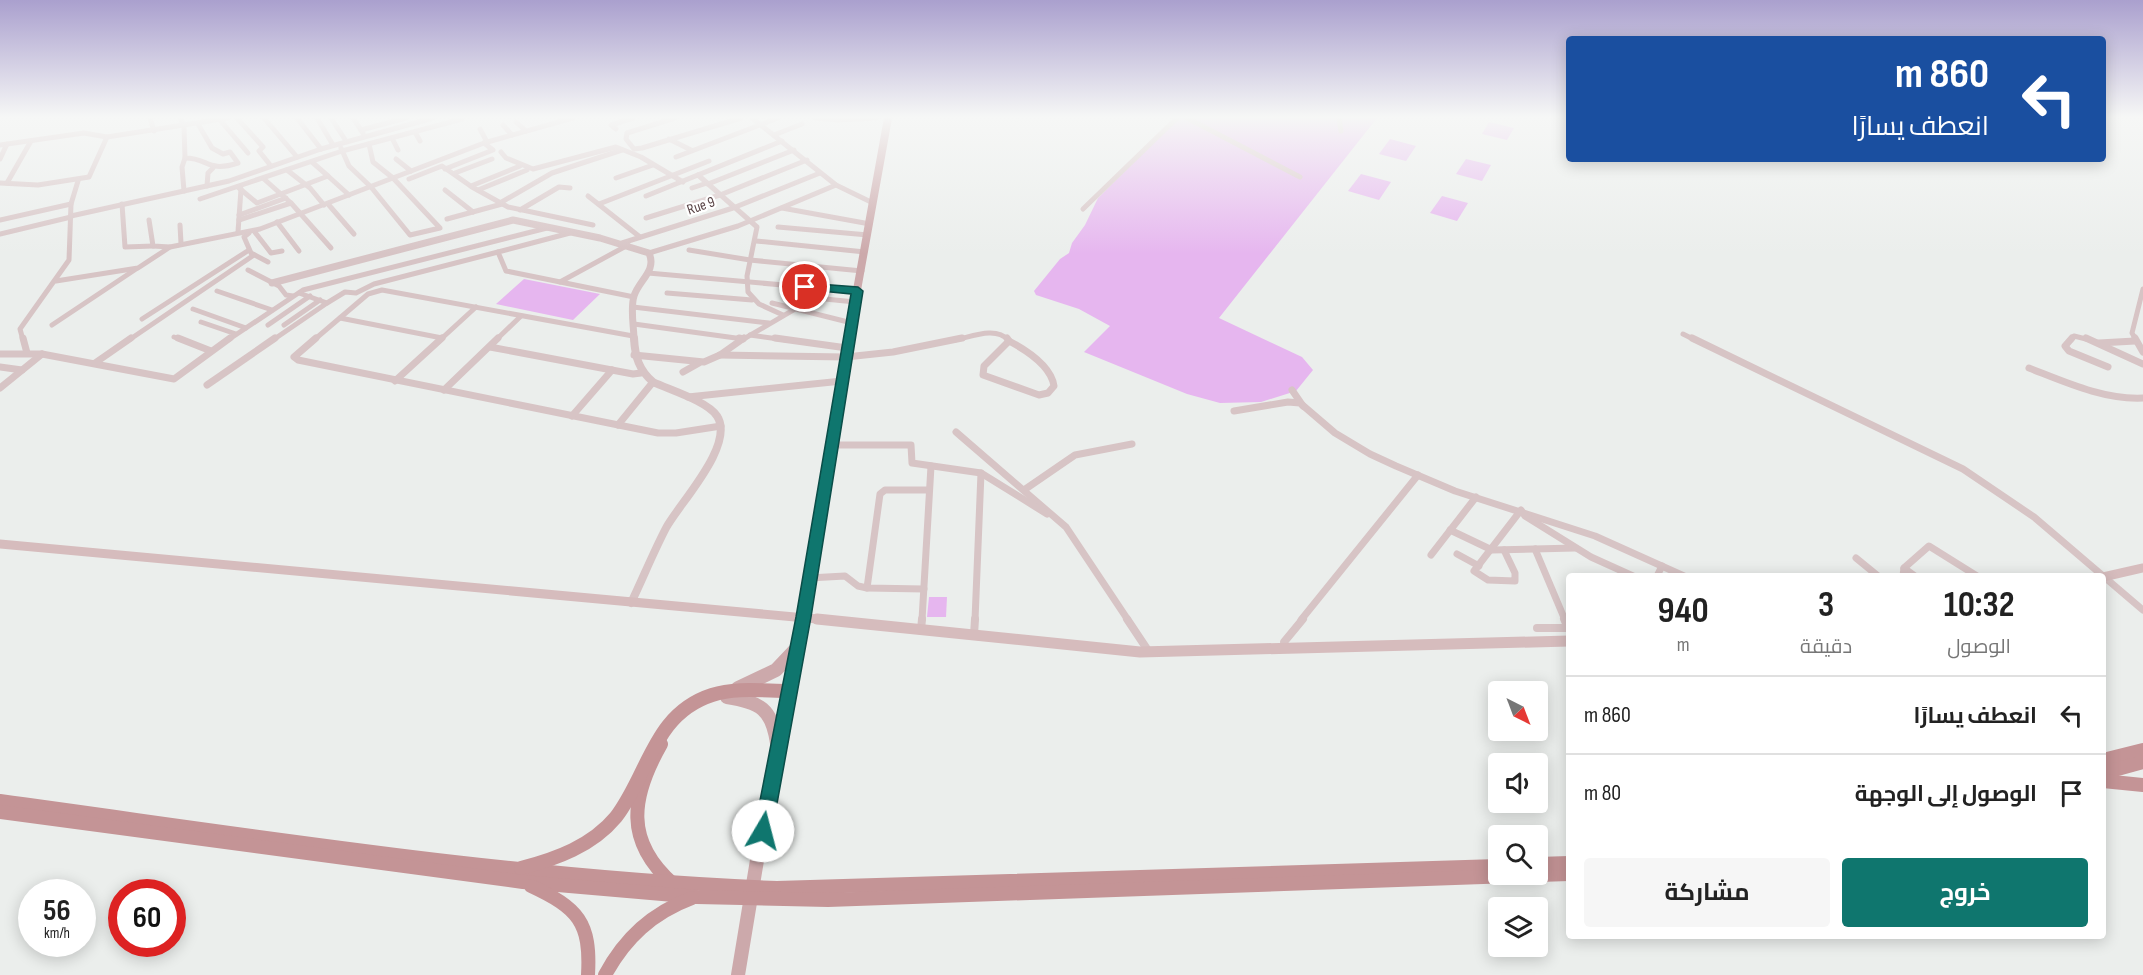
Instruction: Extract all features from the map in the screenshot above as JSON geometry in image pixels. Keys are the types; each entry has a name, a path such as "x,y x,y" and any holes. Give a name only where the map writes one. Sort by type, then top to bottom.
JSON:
{"highway":[{"path":"511,870 555,858 592,840 623,806 649,750 676,715 705,697 729,694 788,694"},
{"path":"674,884 658,873 645,857 638,838 636,817 643,784 656,752 670,731 689,712 729,694"},
{"path":"2106,759 2143,741"},
{"path":"2106,759 2143,750"},
{"path":"2106,772 2143,762"},
{"path":"2106,782 2143,785"},
{"path":"0,801 511,870 594,879 674,884 787,888 1488,866"},
{"path":"0,812 523,882 697,897 828,900 1566,874"},
{"path":"1548,864 1566,863"},
{"path":"523,882 559,898 578,914 589,942 588,975"},
{"path":"605,975 624,943 646,922 671,906 697,897"}],"main road":[{"path":"738,975 765,812 779,753 803,617 880,164"},
{"path":"0,544 803,617 1149,652 1566,641"},
{"path":"2106,576 2143,568"},
{"path":"729,694 776,670 790,658 797,646"},
{"path":"729,694 749,700 764,708 774,722 779,753"}],"street":[{"path":"7,183 18,164"},
{"path":"0,183 38,185 78,181 90,176 95,164"},
{"path":"183,164 184,191"},
{"path":"202,164 213,168 236,164"},
{"path":"239,164 250,183"},
{"path":"267,164 274,175"},
{"path":"0,234 207,186 279,164"},
{"path":"200,199 240,188 306,164"},
{"path":"314,164 349,195"},
{"path":"348,164 371,187 410,235 440,228 393,178 375,164"},
{"path":"402,164 411,171"},
{"path":"52,325 170,247 238,232 240,234 254,231 430,164"},
{"path":"445,169 459,164"},
{"path":"454,173 480,164"},
{"path":"520,164 533,169 552,164"},
{"path":"447,219 501,203 552,173 581,164"},
{"path":"599,204 703,164"},
{"path":"646,196 726,164"},
{"path":"692,188 759,164"},
{"path":"646,218 720,195 798,164"},
{"path":"810,164 836,185 873,203"},
{"path":"1083,209 1130,164"},
{"path":"1274,164 1300,177"},
{"path":"616,178 652,165 683,182"},
{"path":"424,166 430,170"},
{"path":"471,186 520,166"},
{"path":"409,179 440,167 454,173 471,186 501,203 520,210 593,225"},
{"path":"207,186 208,174 213,168"},
{"path":"287,170 326,204 354,234"},
{"path":"478,190 527,170"},
{"name":"Rue 9","path":"560,282 640,237 733,208 820,173"},
{"path":"698,175 733,208 751,221 758,230 745,282 752,300"},
{"path":"239,217 286,198 306,185 328,176"},
{"path":"264,179 303,213 332,248"},
{"path":"27,353 20,329 69,260 71,204 78,181"},
{"path":"273,283 510,220 625,244 649,253 751,221 836,185"},
{"path":"520,210 559,187 570,188"},
{"path":"240,188 257,203 286,198"},
{"path":"238,232 240,188"},
{"path":"445,190 473,212"},
{"path":"588,196 640,237"},
{"path":"0,220 71,204"},
{"path":"122,204 125,247 170,247"},
{"path":"782,208 870,224"},
{"path":"448,209 456,216"},
{"path":"149,220 153,246"},
{"path":"207,385 345,292 356,293 566,232 576,221"},
{"path":"277,222 299,251"},
{"path":"180,225 181,243"},
{"path":"778,227 868,236"},
{"path":"0,354 42,354 174,379 211,351 303,290 547,228"},
{"path":"254,231 271,253 282,251"},
{"path":"254,231 244,237 251,252 268,261"},
{"path":"424,232 431,241"},
{"path":"756,241 865,252"},
{"path":"689,250 750,260 862,271"},
{"path":"142,319 251,252"},
{"path":"95,363 251,252"},
{"path":"498,252 506,271 634,297"},
{"path":"632,603 667,526 702,479 715,450 721,426 713,412 688,397 652,382 642,373 634,355 634,297 652,262 649,253"},
{"path":"56,281 138,268"},
{"path":"248,270 279,286 286,295 310,296 327,303"},
{"path":"648,273 858,291"},
{"path":"374,288 633,336"},
{"path":"374,288 294,358 395,381 664,434 721,426"},
{"path":"683,372 720,355 769,323 829,289"},
{"path":"2143,290 2132,333 2143,352"},
{"path":"217,291 272,310"},
{"path":"667,293 752,300 783,315"},
{"path":"268,325 310,296"},
{"path":"815,298 855,302"},
{"path":"284,325 320,300"},
{"path":"772,303 852,323"},
{"path":"395,381 476,307"},
{"path":"633,307 769,323"},
{"path":"193,309 246,328"},
{"path":"444,390 521,316"},
{"path":"340,318 442,338"},
{"path":"201,322 236,334"},
{"path":"634,324 743,339"},
{"path":"720,355 893,352 991,332 1004,335 1029,352 1053,378 1054,386 1048,393 1039,395 983,375 984,366 1010,341"},
{"path":"1683,334 1963,469 2022,507 2101,573"},
{"path":"750,335 846,353"},
{"path":"2108,367 2069,351 2065,346 2077,335 2143,364"},
{"path":"174,337 211,351"},
{"path":"2097,343 2135,341"},
{"path":"490,347 633,374 642,373"},
{"path":"0,388 42,354"},
{"path":"634,355 700,363"},
{"path":"0,367 22,370"},
{"path":"2029,368 2113,396 2128,399 2143,398"},
{"path":"572,416 612,370"},
{"path":"688,397 842,381"},
{"path":"618,425 652,382"},
{"path":"1292,390 1303,406 1322,420 1324,425 1361,449 1418,475 1476,497 1595,536 1677,573"},
{"path":"1234,411 1288,402 1303,406"},
{"path":"956,432 1060,521 1077,542 1149,652"},
{"path":"1024,490 1075,455 1132,444"},
{"path":"831,445 911,445 912,463 981,473 1060,521"},
{"path":"921,630 931,466"},
{"path":"974,634 981,473"},
{"path":"1285,648 1284,642 1418,475"},
{"path":"867,588 880,494 885,490 929,490"},
{"path":"1431,555 1476,497"},
{"path":"1521,510 1525,516 1575,548 1627,573"},
{"path":"1504,550 1515,573 1515,581 1491,582 1480,578 1474,571 1521,510"},
{"path":"1450,530 1491,550 1575,548"},
{"path":"1903,572 1929,546 1972,573"},
{"path":"1535,549 1566,621"},
{"path":"1457,554 1479,566"},
{"path":"1856,558 1874,573"},
{"path":"1658,573 1662,566"},
{"path":"809,578 845,576 858,586 867,588 924,590"},
{"path":"2106,577 2143,610"},
{"path":"1537,628 1566,628"}],"shaded area":[{"path":"1133,164 1341,164 1219,318 1302,357 1313,370 1296,391 1261,402 1220,403 1187,394 1084,352 1110,326 1079,309 1036,295 1034,291 1060,259 1069,253 1072,243 1085,225 1098,198"},
{"path":"1463,164 1491,165 1482,181 1456,174"},
{"path":"1361,174 1391,182 1379,200 1348,191"},
{"path":"1442,196 1468,203 1457,221 1430,213"},
{"path":"524,279 600,294 573,320 496,304"},
{"path":"929,597 947,597 946,617 927,617"}],"route":[{"path":"763,831 803,617 858,291 805,287"}]}
